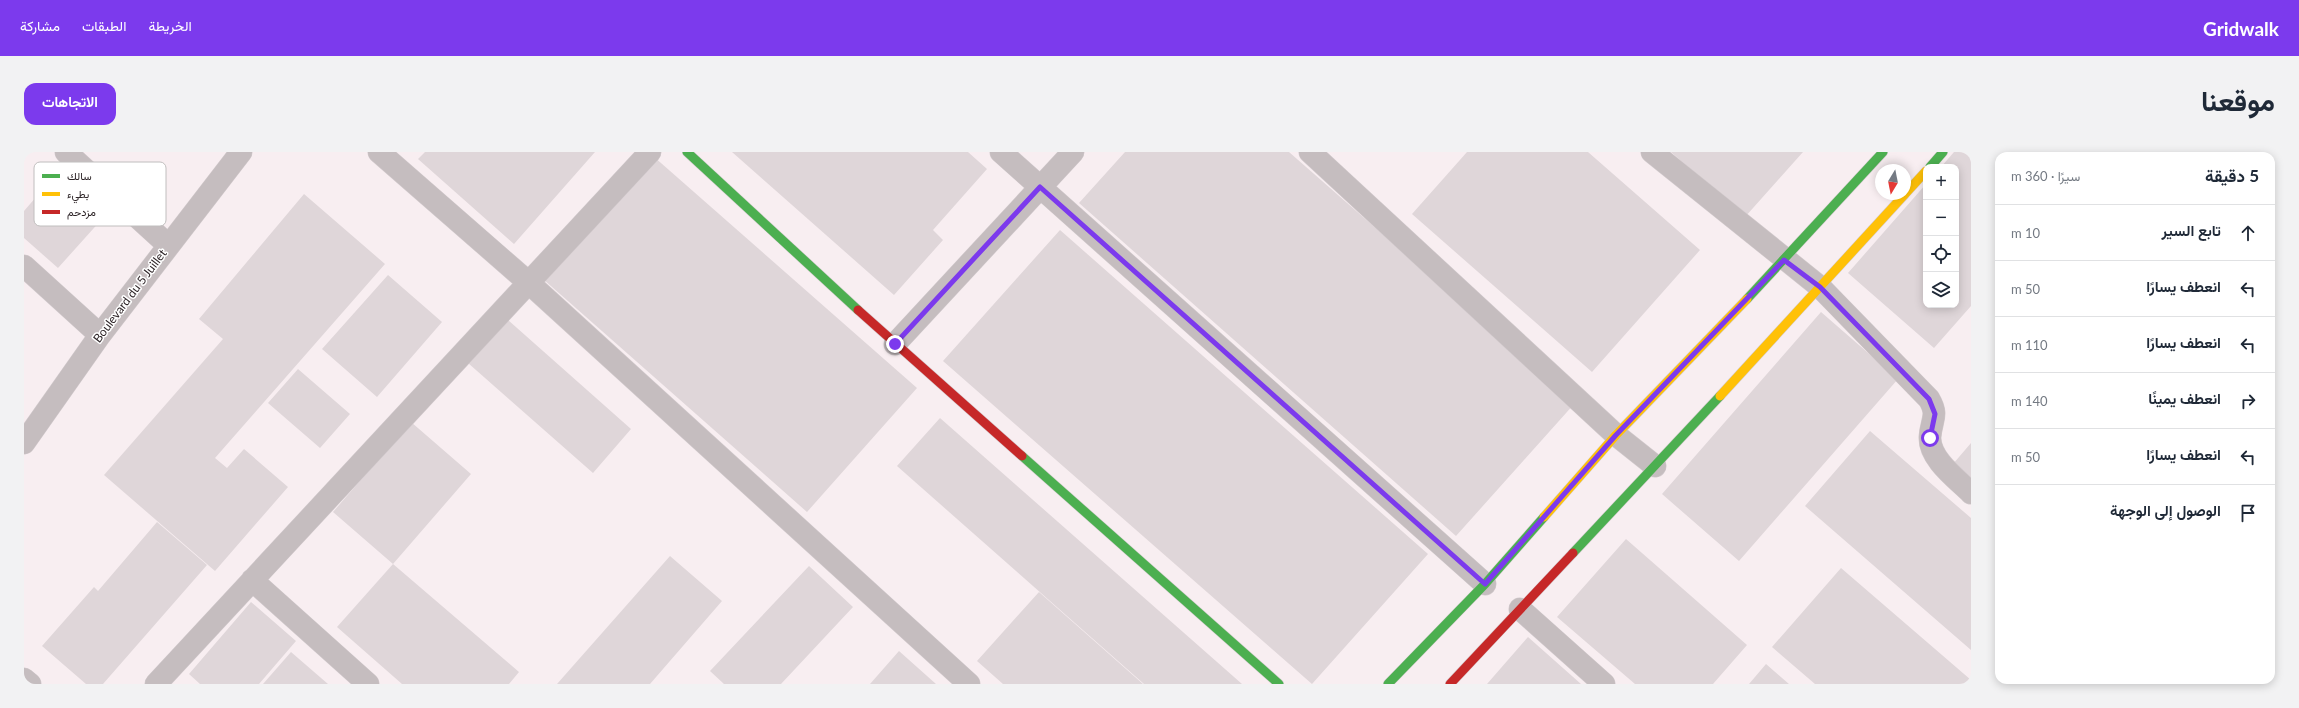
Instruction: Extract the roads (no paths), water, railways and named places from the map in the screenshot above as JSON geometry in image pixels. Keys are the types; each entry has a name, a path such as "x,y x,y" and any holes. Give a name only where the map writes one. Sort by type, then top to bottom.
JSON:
{"main road":[{"path":"687,152 895,344 1279,684"},
{"path":"1388,684 1485,584 1616,435 1784,260 1883,152"},
{"path":"1933,164 1943,152"},
{"path":"1911,187 1923,174"},
{"path":"1450,684 1655,466 1900,200"}],"street":[{"path":"66,152 77,162"},
{"name":"Boulevard du 5 Juillet","path":"24,442 100,335 241,152"},
{"path":"379,152 529,283 968,684"},
{"path":"156,684 650,152"},
{"path":"1001,152 1485,584"},
{"path":"895,344 1073,152"},
{"path":"1310,152 1616,435 1655,466"},
{"path":"1652,152 1784,260 1820,287 1929,399 1935,414 1930,438 1933,450 1938,459 1971,493"},
{"path":"147,226 168,245"},
{"path":"24,266 100,335"},
{"path":"252,580 368,684"},
{"path":"1520,609 1604,684"},
{"path":"24,679 30,684"}]}
